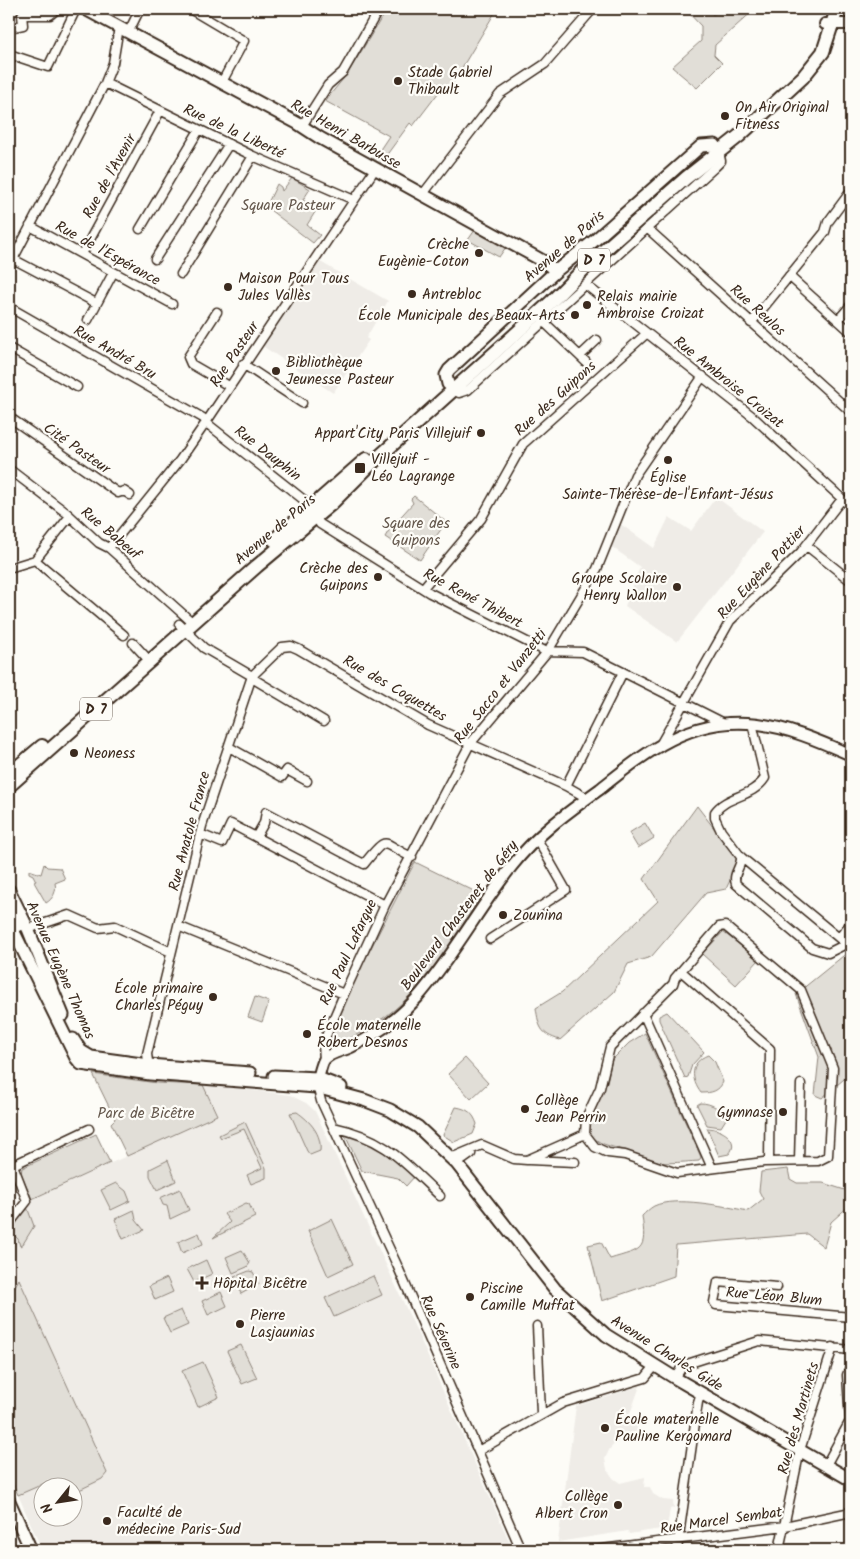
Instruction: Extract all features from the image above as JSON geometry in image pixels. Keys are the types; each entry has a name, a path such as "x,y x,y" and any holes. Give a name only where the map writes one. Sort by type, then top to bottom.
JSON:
{"main road":[{"name":"D 7","path":"829,9 829,25"},
{"name":"D 7","path":"829,25 837,9"},
{"name":"Rue Henri Barbusse","path":"79,10 124,29 222,82 543,261 556,271"},
{"name":"Avenue de Paris","path":"185,625 451,387 584,261 717,149 802,68 814,54 829,25"},
{"name":"Avenue de Paris","path":"451,387 446,375 449,370 556,271 595,240 701,146 717,149"},
{"name":"D 7","path":"9,774 145,656 185,625"},
{"name":"D 7","path":"9,786 185,625"},
{"name":"Avenue Eugène Thomas","path":"9,890 28,929 76,1043 90,1062 81,1064 76,1058 9,922"},
{"path":"9,911 15,922 28,929"},
{"path":"9,922 26,939 39,969 48,976"},
{"name":"Avenue Charles Gide","path":"90,1062 146,1064 317,1082 353,1092 364,1100 383,1106 406,1119 454,1161 564,1299 606,1335 675,1378 851,1480"},
{"path":"9,1501 29,1547"}],"street":[{"path":"9,28 23,25 22,15 50,15 57,9"},
{"path":"96,303 11,263 105,83 124,29 140,9"},
{"path":"190,9 244,41 222,82"},
{"path":"423,194 500,94 546,64 592,9"},
{"path":"9,54 48,67 79,10"},
{"path":"302,126 328,85 343,72 377,10"},
{"path":"829,25 851,24"},
{"name":"Rue de la Liberté","path":"105,83 253,156 354,200"},
{"name":"Rue de l'Avenir","path":"82,254 160,111"},
{"path":"140,229 199,130"},
{"path":"155,259 229,144"},
{"name":"Avenue de Paris","path":"451,387 459,394 468,390 543,321 586,285 721,161 717,149"},
{"path":"181,274 253,156"},
{"name":"Rue Pasteur","path":"109,548 180,460 375,168"},
{"path":"751,323 826,232 828,222 851,192"},
{"name":"Rue de l'Espérance","path":"30,226 172,304"},
{"name":"Rue Reulos","path":"647,228 751,323 850,408"},
{"path":"88,320 113,272"},
{"path":"789,276 851,332"},
{"name":"Rue Ambroise Croizat","path":"586,285 752,416 851,507"},
{"path":"838,320 851,305"},
{"name":"Rue André Bru","path":"9,307 207,421"},
{"path":"217,312 188,357 191,364 229,386"},
{"path":"543,321 586,362"},
{"name":"Rue des Guipons","path":"424,588 481,519 523,444 646,334"},
{"path":"580,356 597,340"},
{"path":"9,348 77,387"},
{"path":"244,364 302,403"},
{"name":"Rue Sacco et Vanzetti","path":"411,858 470,744 548,651 597,569 636,475 703,376"},
{"name":"Cité Pasteur","path":"9,418 118,493 124,492 130,495"},
{"name":"Rue Dauphin","path":"207,421 304,500 312,512"},
{"name":"Rue Babeuf","path":"9,469 70,516 99,543 109,548 185,625"},
{"name":"Rue Eugène Pottier","path":"660,745 683,701 730,621 807,546 842,499"},
{"name":"Rue René Thibert","path":"312,512 325,528 424,588 548,651 584,652 724,723"},
{"path":"9,568 35,560 70,516"},
{"path":"807,546 851,581"},
{"path":"35,560 124,634"},
{"path":"185,625 204,648 324,721"},
{"path":"133,643 145,656"},
{"name":"Rue des Coquettes","path":"252,677 282,647 291,646 386,698 428,725 566,786 587,798"},
{"path":"566,786 623,672"},
{"name":"Rue Anatole France","path":"146,1064 200,834 252,677"},
{"name":"Boulevard Chastenet de Géry","path":"324,1061 384,1028 408,1008 444,966 511,866 536,839 587,798 660,745 693,730 724,723 752,723 784,728 851,754"},
{"path":"752,723 765,778 760,786 719,807 715,818 721,831 741,857 849,946"},
{"path":"229,747 282,777 287,770 307,781"},
{"path":"256,837 264,823 266,812 364,864 379,846 384,844 391,844 411,858"},
{"path":"200,834 222,843 231,824 385,905"},
{"path":"490,939 566,890 536,839"},
{"path":"741,857 734,875 736,884 768,912 818,952 832,952 849,946"},
{"name":"Rue Paul Lafargue","path":"324,1061 323,1043 344,994 385,905 411,858"},
{"path":"28,929 69,915 98,928 114,926 171,952"},
{"path":"838,938 851,923"},
{"path":"178,926 344,994"},
{"path":"725,926 801,990 833,1068 828,1156 818,1161 769,1162 677,1172 595,1148 585,1134 586,1118 600,1088 610,1047 674,984 681,971 720,927 725,926"},
{"path":"681,971 770,1049 769,1162"},
{"path":"643,1013 712,1168"},
{"path":"317,1082 324,1061"},
{"name":"Rue Séverine","path":"317,1082 333,1127 521,1550"},
{"path":"799,1161 802,1084"},
{"path":"333,1127 372,1138 406,1163 440,1196"},
{"path":"9,1224 27,1201 11,1166 89,1129"},
{"path":"527,1160 585,1134"},
{"path":"454,1161 471,1154 472,1150 482,1145 514,1159 575,1162"},
{"name":"Rue Léon Blum","path":"777,1287 718,1282 714,1302 716,1305 851,1317"},
{"path":"537,1326 542,1413"},
{"path":"675,1378 682,1366 759,1341 851,1350"},
{"name":"Rue des Martinets","path":"779,1550 800,1450 833,1347"},
{"path":"826,1465 850,1417 847,1375 851,1365"},
{"path":"478,1451 542,1413 563,1403 645,1378 655,1366"},
{"path":"677,1550 698,1402 701,1393"},
{"path":"842,1435 851,1436"},
{"name":"Rue Marcel Sembat","path":"594,1550 785,1526 851,1512"}],"shaded area":[{"path":"317,260 388,301 366,338 369,340 333,393 261,345"},
{"name":"Groupe Scolaire Henry Wallon","path":"716,497 763,532 677,642 625,606 640,567 609,545 619,523 654,548 669,517 691,531"},
{"name":"Hôpital Bicêtre","path":"205,1084 290,1095 306,1103 315,1111 418,1334 513,1550 42,1550 9,1474 9,1232 32,1199 217,1115 203,1085"},
{"path":"640,1386 627,1422 638,1423 636,1433 615,1443 605,1459 607,1469 613,1478 620,1483 645,1477 644,1487 650,1487 653,1494 663,1500 673,1501 674,1508 670,1509 667,1528 629,1534 628,1531 558,1542 576,1406"}],"green space":[{"name":"Stade Gabriel Thibault","path":"387,9 497,9 448,91 442,88 413,126 410,123 380,164 373,160 389,136 325,101 348,73"},
{"path":"685,9 708,9 713,15 722,9 755,9 715,45 714,55 722,63 697,88 672,67 701,41 701,26"},
{"name":"Square Pasteur","path":"292,178 310,189 303,200 317,209 307,225 320,235 313,243 266,207 277,184 281,187 282,191"},
{"path":"475,230 506,247 499,257 468,240"},
{"name":"Square des Guipons","path":"414,496 446,522 420,560 385,537 391,527 386,522 388,520 394,524 413,503 411,499"},
{"path":"697,806 739,861 726,889 706,893 651,957 628,964 614,992 560,1040 548,1035 540,1025 536,1008 562,992 658,901 644,879"},
{"path":"645,823 654,838 638,848 629,833"},
{"path":"415,862 482,895 446,950 415,990 395,1009 377,1022 330,1049 326,1045 353,983"},
{"path":"44,864 47,867 60,868 65,879 55,883 54,894 46,903 34,882 36,881 33,875 29,873 29,870 41,874"},
{"path":"723,932 759,960 736,985 702,954"},
{"path":"848,952 851,953 851,1034 848,1036 851,1043 851,1073 822,1098 815,1095 819,1057 796,994"},
{"path":"255,997 269,1002 262,1022 248,1017"},
{"path":"667,1012 704,1052 692,1065 688,1077 685,1078 659,1020 659,1016"},
{"path":"645,1033 701,1157 699,1161 647,1162 627,1151 596,1140 588,1132 589,1123 607,1082 612,1060 629,1043"},
{"path":"708,1055 715,1062 723,1082 715,1091 701,1093 695,1083 694,1072 697,1062"},
{"path":"465,1058 488,1083 471,1099 448,1074"},
{"name":"Parc de Bicêtre","path":"93,1074 157,1083 203,1085 217,1115 127,1156 111,1123 115,1119"},
{"path":"700,1103 712,1105 722,1112 726,1119 721,1127 707,1125 697,1105"},
{"path":"456,1107 469,1112 477,1124 473,1134 454,1142 443,1135"},
{"path":"297,1112 314,1128 319,1139 320,1151 310,1155 307,1151 290,1113"},
{"path":"245,1122 266,1168 266,1178 251,1184 247,1175 262,1168 244,1129 221,1138 219,1135"},
{"path":"707,1128 718,1130 728,1136 733,1144 729,1154 719,1156"},
{"path":"344,1133 373,1144 415,1176 406,1186 398,1178 362,1171"},
{"name":"Parc de Bicêtre","path":"96,1134 110,1163 32,1199 21,1173 22,1168"},
{"path":"168,1160 176,1181 157,1190 150,1176 150,1169"},
{"path":"788,1169 790,1179 797,1183 823,1183 851,1192 851,1204 831,1222 824,1247 807,1234 676,1245 674,1276 602,1301 588,1245 601,1242 610,1259 636,1250 643,1243 642,1216 652,1207 663,1203 700,1203 748,1211 763,1199 759,1191 761,1172"},
{"path":"116,1183 126,1191 130,1201 111,1210 101,1190"},
{"path":"180,1189 189,1210 170,1219 167,1206 163,1205 160,1198"},
{"path":"246,1203 249,1204 255,1217 213,1238 230,1222 224,1214"},
{"path":"27,1207 34,1226 20,1246 11,1228"},
{"path":"134,1210 136,1220 144,1230 123,1239 115,1219"},
{"path":"332,1219 353,1264 328,1276 308,1231"},
{"path":"199,1233 203,1244 182,1253 178,1242"},
{"path":"242,1250 250,1263 247,1267 233,1273 226,1257"},
{"path":"206,1260 212,1274 194,1282 187,1269"},
{"path":"249,1271 253,1272 259,1284 241,1294 234,1277"},
{"path":"373,1276 382,1295 334,1317 325,1298"},
{"path":"167,1278 173,1292 155,1300 149,1286"},
{"path":"19,1279 107,1473 102,1479 82,1489 82,1476 32,1476 32,1489 18,1495 9,1474 9,1297"},
{"path":"221,1292 227,1306 208,1315 202,1301"},
{"path":"181,1310 188,1325 170,1333 163,1318"},
{"path":"241,1345 257,1378 242,1384 227,1351"},
{"path":"203,1362 219,1397 198,1407 182,1371"}],"place":[{"name":"Stade Gabriel Thibault","path":"398,81"},
{"name":"On Air Original Fitness","path":"725,116"},
{"name":"Crèche Eugènie-Coton","path":"479,253"},
{"name":"Maison Pour Tous Jules Vallès","path":"228,287"},
{"name":"Antrebloc","path":"412,294"},
{"name":"Relais mairie Ambroise Croizat","path":"587,305"},
{"name":"École Municipale des Beaux-Arts","path":"575,315"},
{"name":"Bibliothèque Jeunesse Pasteur","path":"276,371"},
{"name":"Appart'City Paris Villejuif","path":"481,433"},
{"name":"Église Sainte-Thérèse-de-l'Enfant-Jésus","path":"668,460"},
{"name":"Villejuif - Léo Lagrange","path":"360,468"},
{"name":"Crèche des Guipons","path":"378,577"},
{"name":"Groupe Scolaire Henry Wallon","path":"677,587"},
{"name":"Neoness","path":"74,753"},
{"name":"Zounina","path":"503,915"},
{"name":"École primaire Charles Péguy","path":"213,997"},
{"name":"École maternelle Robert Desnos","path":"307,1034"},
{"name":"Collège Jean Perrin","path":"525,1109"},
{"name":"Gymnase","path":"783,1112"},
{"name":"Hôpital Bicêtre","path":"202,1283"},
{"name":"Piscine Camille Muffat","path":"470,1297"},
{"name":"Pierre Lasjaunias","path":"240,1324"},
{"name":"École maternelle Pauline Kergomard","path":"605,1428"},
{"name":"Collège Albert Cron","path":"618,1505"},
{"name":"Faculté de médecine Paris-Sud","path":"107,1521"}]}
